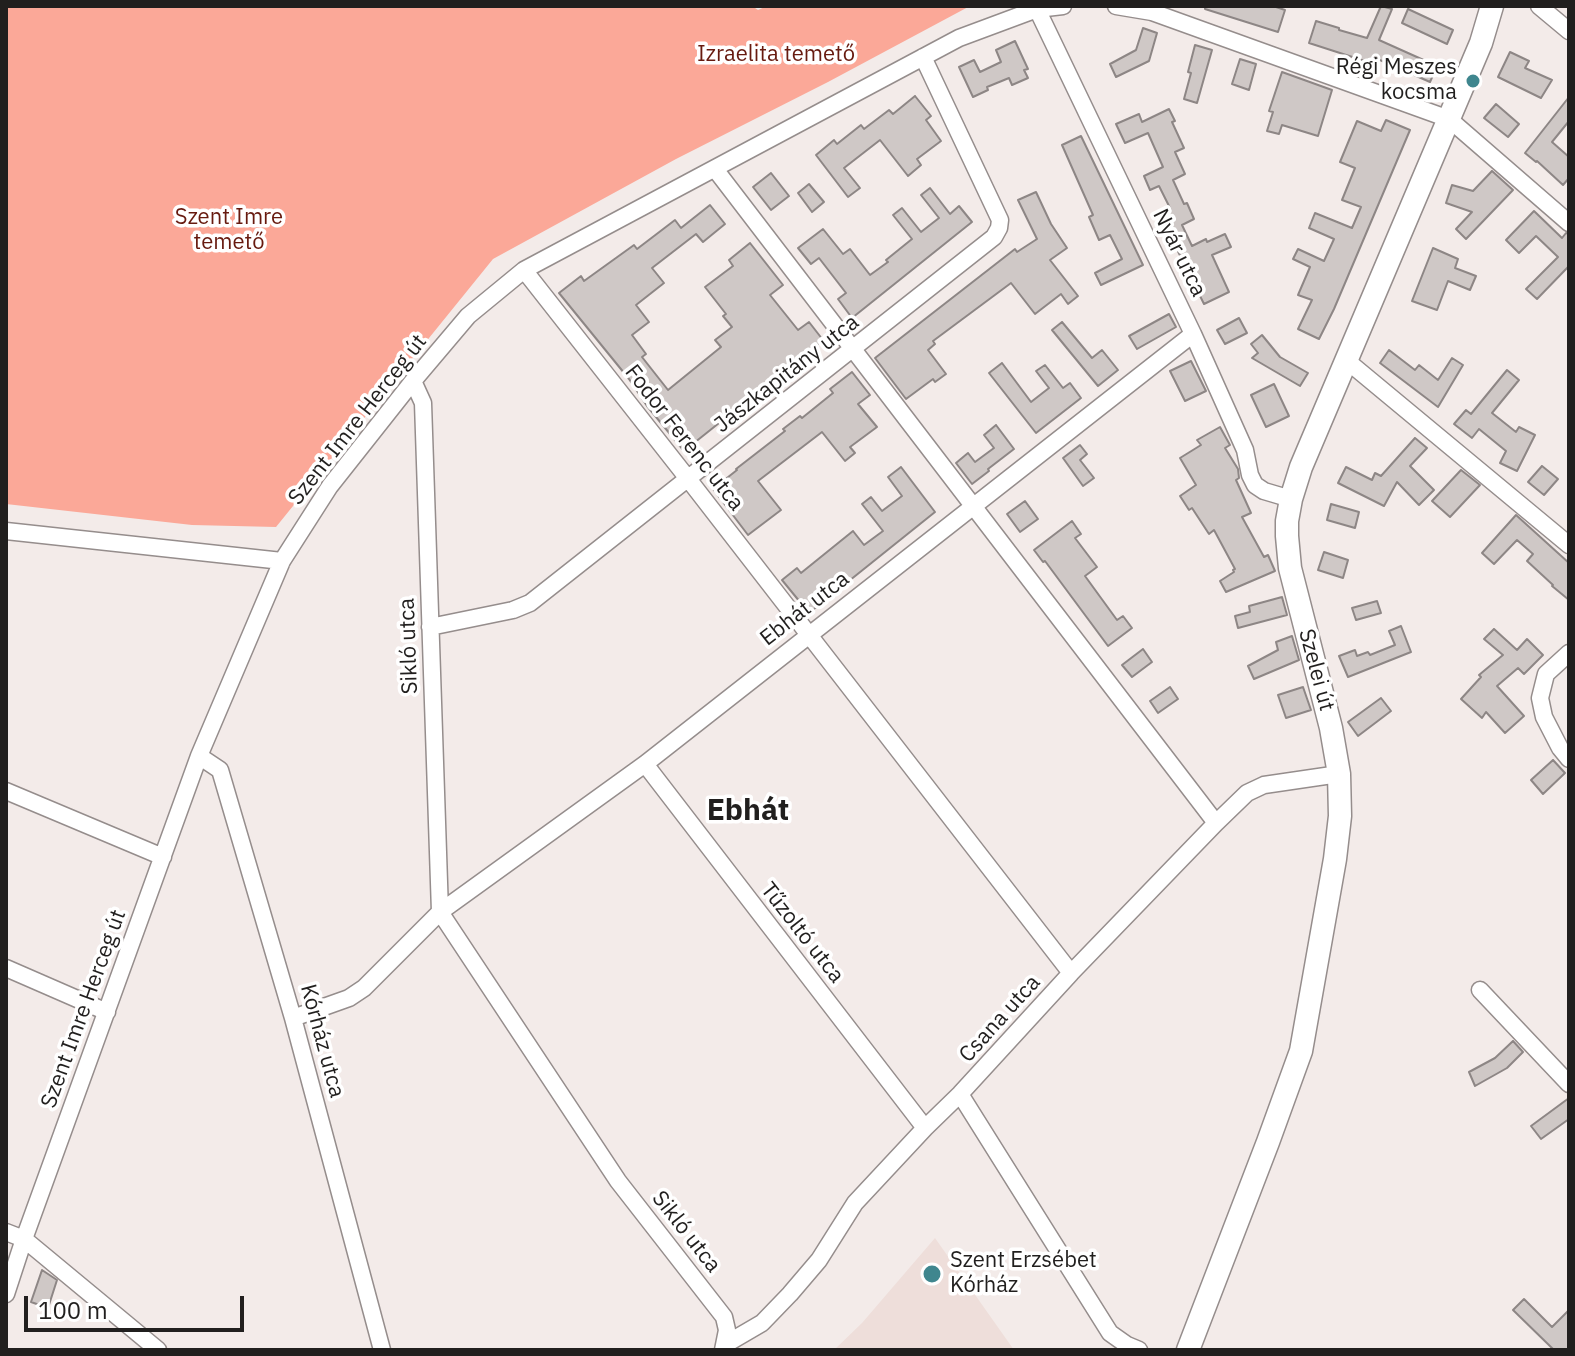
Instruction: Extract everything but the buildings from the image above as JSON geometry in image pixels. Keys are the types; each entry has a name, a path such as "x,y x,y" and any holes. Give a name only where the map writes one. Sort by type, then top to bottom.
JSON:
{"main road":[{"name":"Szelei út","path":"1188,1350 1301,1051 1335,859 1340,816 1339,774 1331,728 1290,568 1287,521 1291,499 1301,467 1481,43 1492,6"}],"street":[{"name":"Szent Imre Herceg út","path":"6,1294 199,756 282,561 330,486 413,381 468,316 524,270 959,38 1037,9 1063,6"},
{"path":"1116,6 1152,12 1449,119 1569,223"},
{"path":"1539,6 1569,31"},
{"name":"Nyár utca","path":"1037,9 1193,334 1245,450 1255,485 1291,499"},
{"name":"Jászkapitány utca","path":"430,627 513,610 530,603 994,237 1000,220 923,57"},
{"path":"715,169 1216,823"},
{"name":"Fodor Ferenc utca","path":"524,270 1071,973"},
{"name":"Ebhát utca","path":"440,912 645,764 1193,334"},
{"path":"1346,360 1569,545"},
{"name":"Sikló utca","path":"413,381 423,403 440,912 618,1181 724,1317 727,1330 724,1347"},
{"path":"6,531 282,561"},
{"path":"1569,653 1546,674 1540,698 1544,717 1569,759"},
{"name":"Kórház utca","path":"199,756 220,770 293,1018 382,1350"},
{"name":"Tűzoltó utca","path":"645,764 925,1128"},
{"name":"Csana utca","path":"724,1347 762,1323 790,1294 819,1260 855,1203 1071,973 1247,793 1264,785 1339,774"},
{"path":"6,791 163,857"},
{"path":"293,1018 349,998 364,988 440,912"},
{"path":"6,968 107,1012"},
{"path":"1480,990 1569,1084"},
{"path":"960,1094 1110,1333 1139,1350"},
{"path":"6,1232 24,1239 158,1350"}],"shaded area":[{"name":"Szent Erzsébet Kórház","path":"935,1238 1014,1350 834,1350 862,1323"}],"green space":[{"name":"Szent Imre temető","path":"6,6 752,6 758,10 767,6 970,6 676,159 493,259 276,527 192,525 6,504"}],"place":[{"name":"Régi Meszes kocsma","path":"1473,81"},
{"name":"Szent Erzsébet Kórház","path":"932,1274"}],"district":[{"name":"Ebhát","path":"748,811"}],"park label":[{"name":"Izraelita temető","path":"776,55"}]}
